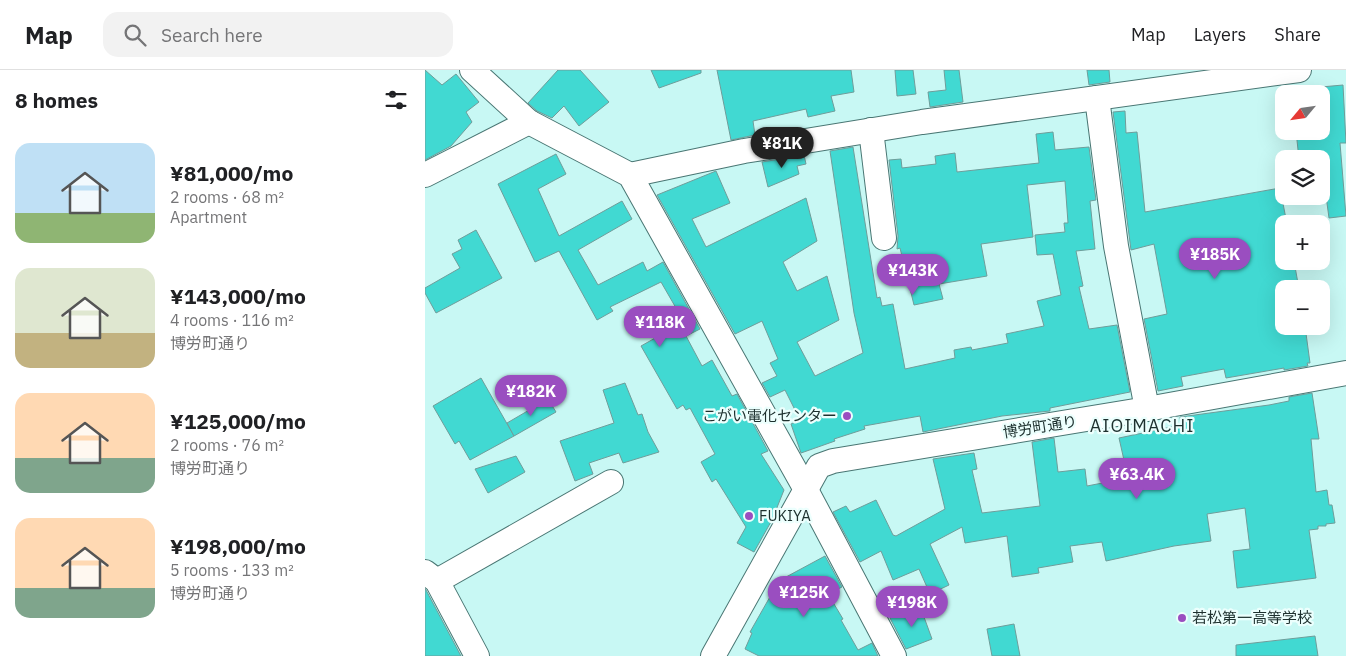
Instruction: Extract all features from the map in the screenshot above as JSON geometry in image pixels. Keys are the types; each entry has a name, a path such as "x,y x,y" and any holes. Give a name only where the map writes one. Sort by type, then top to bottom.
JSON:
{"street":[{"path":"472,70 529,122 630,175 805,488 894,656"},
{"path":"630,175 744,151 871,130 1299,70"},
{"path":"1097,98 1116,246 1147,409"},
{"path":"425,175 529,122"},
{"path":"871,130 884,238"},
{"name":"博労町通り","path":"713,656 805,488 819,466 833,461 1147,409 1346,373"},
{"path":"477,656 431,576 611,482"}],"building":[{"path":"425,70 442,85 456,74 479,102 466,112 472,122 451,146 425,160"},
{"path":"558,70 580,70 609,102 579,126 564,106 552,118 537,111 528,103"},
{"path":"651,70 701,70 701,73 659,88"},
{"path":"717,70 851,70 854,92 831,96 835,111 808,117 806,109 753,121 755,135 731,140"},
{"path":"895,70 913,70 916,94 897,96"},
{"path":"944,70 959,70 963,102 930,107 928,92 946,90"},
{"path":"1087,70 1109,70 1110,82 1089,85"},
{"path":"1343,85 1346,143 1340,143 1346,216 1330,218 1327,205 1330,205 1330,150 1298,150 1297,140 1330,140 1330,86"},
{"path":"1125,111 1126,133 1137,132 1145,212 1275,189 1275,205 1283,205 1285,215 1275,215 1275,270 1296,270 1297,280 1275,280 1275,335 1306,335 1310,363 1307,363 1308,366 1226,378 1224,369 1181,377 1183,386 1158,391 1144,319 1167,314 1154,244 1131,250 1113,112"},
{"path":"1053,132 1055,150 1089,147 1096,200 1090,201 1095,249 1076,251 1083,286 1079,287 1089,329 1117,325 1130,392 1050,408 1050,411 1002,416 923,432 920,416 864,426 865,429 834,439 835,441 801,453 791,424 800,420 785,390 770,397 762,383 777,376 770,363 778,359 762,321 735,334 657,195 716,171 730,203 692,219 706,247 806,198 817,241 783,262 797,291 827,276 839,320 797,342 815,376 863,353 854,313 830,151 853,147 877,298 880,297 882,306 893,304 905,369 955,358 954,350 971,347 972,350 1008,343 1006,334 1044,326 1037,301 1061,295 1053,254 1037,255 1035,235 1065,232 1064,223 1068,223 1065,181 1027,185 1033,237 981,244 987,276 939,284 943,299 914,305 900,248 897,249 898,236 889,160 901,159 902,168 936,164 935,156 955,153 957,172 1039,163 1036,134"},
{"path":"556,154 566,174 538,189 559,236 622,201 632,219 578,250 598,285 643,262 647,271 663,262 700,329 686,336 702,366 712,360 732,396 737,394 768,451 761,454 784,490 772,520 754,552 737,543 746,527 716,479 712,482 701,462 715,454 690,408 686,410 683,405 677,409 641,346 657,337 652,326 672,315 670,312 676,308 661,282 610,307 613,311 597,320 559,251 535,262 498,184"},
{"path":"804,155 806,164 797,166 799,174 768,187 762,162"},
{"path":"476,230 502,278 436,313 425,293 425,288 460,268 452,254 462,249 458,240"},
{"path":"481,378 514,436 470,460 459,441 455,444 433,406"},
{"path":"625,383 638,415 642,414 648,432 659,452 623,463 619,453 589,463 593,474 575,481 560,441 614,423 603,390"},
{"path":"1312,393 1319,439 1311,439 1316,492 1327,490 1329,505 1332,505 1335,523 1318,526 1318,529 1309,530 1316,578 1237,588 1233,551 1250,549 1245,508 1207,514 1211,541 1174,546 1106,561 1102,542 1070,546 1073,562 1038,568 1039,573 1012,577 1007,536 965,543 962,527 930,544 949,585 930,594 919,569 893,580 881,551 860,562 833,512 846,506 850,512 876,500 893,535 896,536 945,509 933,459 974,453 977,469 972,470 982,513 1040,506 1032,442 1054,438 1058,472 1085,469 1087,486 1128,478 1119,438 1181,425 1180,417 1269,405 1289,401 1289,397"},
{"path":"548,399 556,412 514,436 507,423"},
{"path":"516,456 525,472 488,493 475,469"},
{"path":"825,556 842,587 828,594 843,619 841,620 858,650 872,643 878,656 759,656 745,649 752,633 750,632 775,588 773,584"},
{"path":"426,590 461,656 425,656"},
{"path":"920,606 932,639 906,649 890,618"},
{"path":"1014,624 1020,656 992,656 987,629"},
{"path":"1315,636 1318,656 1236,656 1236,645"}],"place":[{"name":"こがい電化センター","path":"847,416"},
{"name":"FUKIYA","path":"749,516"},
{"name":"若松第一高等学校","path":"1182,618"}],"district":[{"name":"AIOIMACHI","path":"1142,426"}]}
